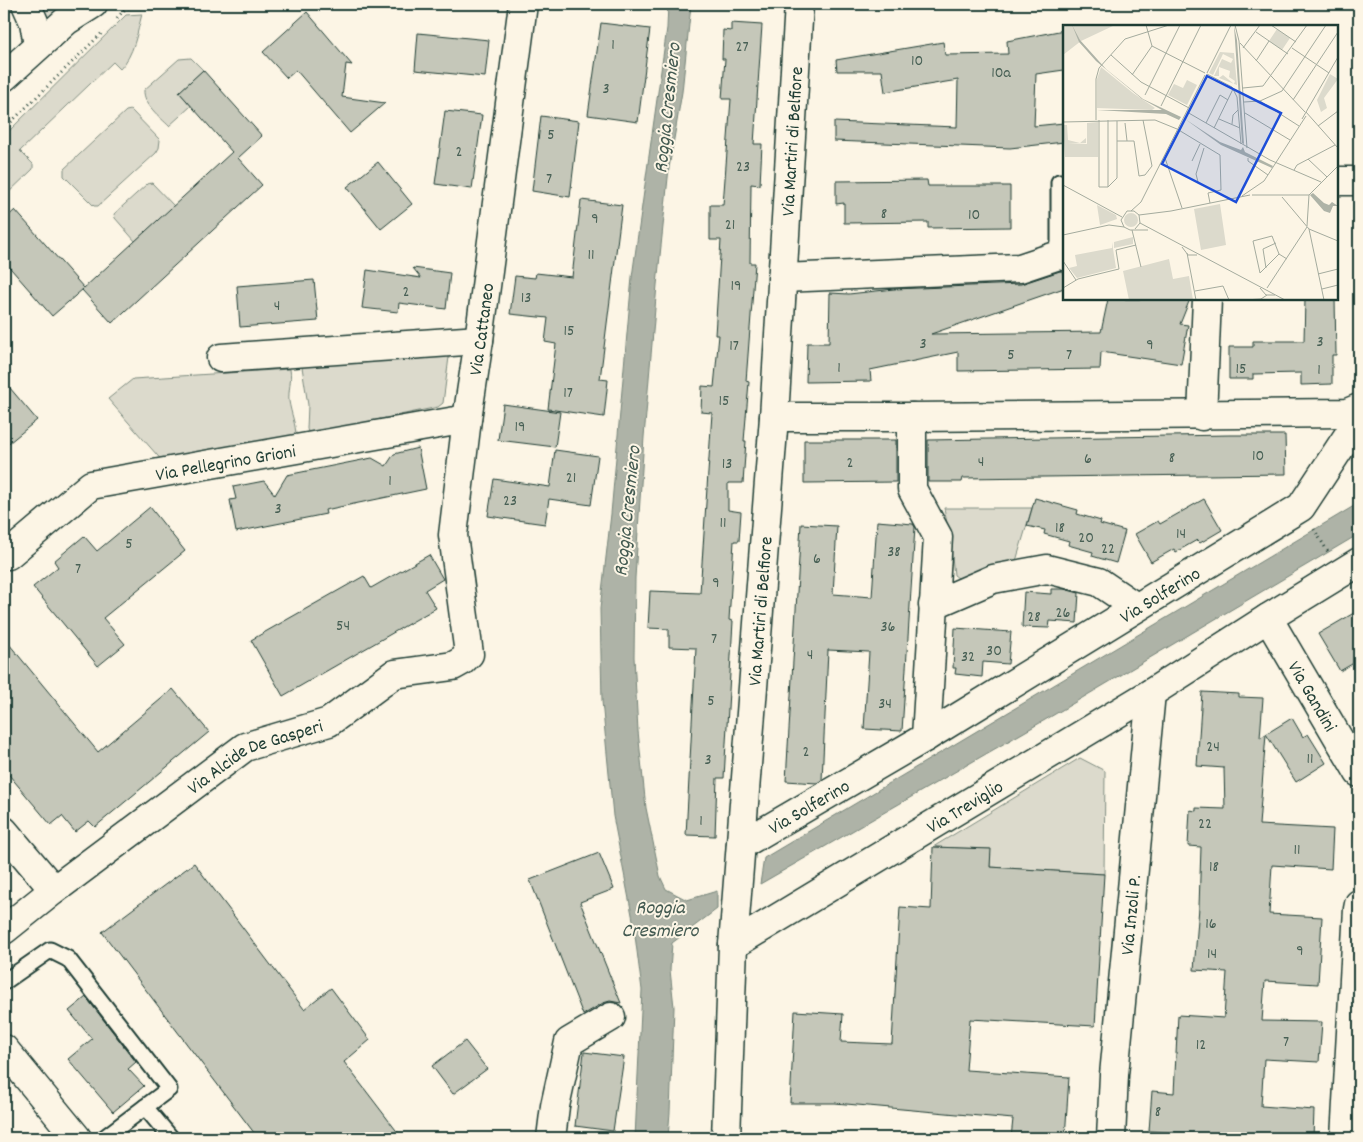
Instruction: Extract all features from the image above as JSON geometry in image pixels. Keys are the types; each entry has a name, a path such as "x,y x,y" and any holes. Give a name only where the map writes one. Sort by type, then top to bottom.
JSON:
{"street":[{"path":"26,4 34,22 38,45"},
{"name":"Via Cattaneo","path":"469,654 453,535 466,419 479,340 523,4"},
{"name":"Via Martiri di Belfiore","path":"733,945 774,416 799,4"},
{"path":"4,77 66,22 102,13"},
{"path":"1338,181 1359,181"},
{"path":"782,278 1020,268 1062,255"},
{"path":"1202,416 1207,300"},
{"path":"221,358 479,340"},
{"path":"774,416 1202,416 1348,413 1359,408"},
{"path":"912,417 912,489 938,537 926,737"},
{"name":"Via Solferino","path":"742,845 926,737 1301,507 1359,418"},
{"name":"Via Pellegrino Grioni","path":"8,555 91,485 466,419"},
{"name":"Via Treviglio","path":"733,945 1151,693 1350,568"},
{"path":"933,605 993,579 1048,569 1098,582 1136,607"},
{"name":"Via Gandini","path":"1268,618 1359,773"},
{"name":"Via Alcide De Gasperi","path":"4,930 54,890 245,747 329,722 394,674 453,666 469,654"},
{"name":"Via Inzoli P.","path":"1111,1138 1114,1075 1151,693"},
{"path":"4,831 54,890"},
{"path":"1345,1138 1359,904"},
{"path":"726,1138 733,945"},
{"path":"551,1138 555,1106 569,1042 611,1017"},
{"path":"4,1049 77,1138"}],"lane":[{"path":"1062,255 1059,182 1063,182"},
{"path":"4,982 50,950 68,959 169,1089 104,1138"},
{"path":"145,1107 171,1138"}],"path":[{"path":"102,13 126,9 136,4"},
{"path":"647,4 1342,5 1354,7 1359,22"},
{"path":"4,129 105,30"},
{"path":"1301,507 1350,568"}],"shaded area":[{"path":"40,4 82,4 45,33 47,17"},
{"path":"142,14 134,43 125,63 120,69 113,62 20,151 33,164 33,169 4,197 4,136 126,15"},
{"path":"191,58 203,70 179,92 191,106 169,126 149,105 144,95 144,90 179,59"},
{"path":"131,110 160,140 159,148 156,153 98,206 94,206 64,176 64,169 126,111"},
{"path":"152,183 174,206 135,241 115,218 114,214 147,184"},
{"path":"446,355 449,357 443,403 438,407 309,434 307,429 308,405 302,367"},
{"path":"290,369 289,401 296,437 164,463 108,399 133,379"},
{"path":"944,508 1032,508 1016,561 964,578 958,578 954,575 950,538"},
{"path":"1080,758 1105,771 1104,874 990,867 990,849 933,847"}],"water":[{"name":"Roggia Cresmiero","path":"668,4 691,5 682,92 669,168 644,437 635,578 634,657 638,731 646,808 660,876 666,889 687,900 717,891 717,909 672,943 670,970 674,1007 668,1138 635,1138 642,990 633,920 613,816 602,701 600,609 611,514 632,277 667,28"},
{"path":"1359,503 1359,534 1045,720 760,884 764,858"}],"building":[{"path":"307,12 352,65 346,64 342,97 385,103 350,133 296,70 287,78 263,52"},
{"path":"601,23 650,29 638,122 588,115"},
{"path":"731,23 762,25 754,144 762,144 760,185 751,184 750,263 755,263 746,381 749,382 744,441 746,441 743,483 728,483 728,510 741,512 739,541 734,541 729,620 733,621 724,778 717,778 715,836 686,835 696,648 669,647 669,629 648,628 650,591 700,593 712,413 701,412 702,386 714,387 719,335 715,335 721,240 710,240 710,205 723,205 731,99 722,99 725,59 722,59 723,30 731,31"},
{"path":"1063,30 1063,70 1036,74 1034,126 1063,123 1063,142 1010,148 834,141 834,122 957,127 958,80 885,92 882,71 837,71 836,60 943,42 945,55 1008,54 1007,41"},
{"path":"418,33 489,40 485,77 415,70"},
{"path":"203,70 262,136 238,158 262,185 112,323 83,289 52,316 4,261 4,220 15,210 84,288 232,152 179,92"},
{"path":"445,111 482,115 472,189 435,184"},
{"path":"541,116 579,121 570,197 532,191"},
{"path":"378,162 412,204 381,229 347,187"},
{"path":"927,180 928,186 1010,186 1010,227 928,228 928,222 844,223 844,203 836,204 836,181"},
{"path":"581,200 622,205 600,379 608,380 604,417 548,409 556,344 545,342 548,318 510,314 515,276 535,278 536,273 572,277"},
{"path":"413,268 450,273 446,309 399,303 398,312 362,308 367,270 421,278"},
{"path":"1063,271 1063,288 931,334 1101,332 1108,300 1190,300 1180,324 1188,325 1181,364 1101,352 1100,369 958,371 958,352 870,370 871,381 806,382 807,343 829,343 830,293 849,294 894,289 1021,284"},
{"path":"314,280 318,321 240,327 237,286"},
{"path":"1305,300 1335,300 1336,355 1332,355 1332,384 1301,385 1301,373 1253,374 1253,379 1229,379 1229,347 1253,347 1253,341 1304,341"},
{"path":"4,381 37,420 4,447"},
{"path":"503,404 560,412 555,447 498,440"},
{"path":"1285,435 1286,474 963,478 962,482 928,482 928,440"},
{"path":"804,440 896,440 896,482 804,483"},
{"path":"418,448 426,489 325,510 326,514 236,532 230,500 236,499 233,487 264,481 275,495 287,475 372,458 386,466 394,454"},
{"path":"555,450 598,456 591,505 549,499 545,524 488,516 494,479 550,487"},
{"path":"1035,498 1078,510 1077,514 1101,521 1100,524 1125,531 1116,563 1092,556 1093,552 1068,545 1069,541 1044,534 1045,530 1027,526"},
{"path":"1204,499 1222,530 1200,543 1197,540 1176,552 1174,549 1151,562 1135,534 1158,521 1160,524"},
{"path":"150,507 185,551 103,618 125,644 98,666 33,587 58,567 54,561 84,536 97,551"},
{"path":"877,521 913,524 915,527 902,731 864,729 869,652 828,650 822,780 817,783 786,781 801,524 837,526 833,594 872,597"},
{"path":"429,555 443,579 425,590 436,608 283,696 251,640 364,576 371,588"},
{"path":"1051,589 1064,589 1079,593 1077,623 1050,621 1049,628 1022,627 1024,592 1051,594"},
{"path":"1359,610 1359,660 1340,671 1318,634"},
{"path":"955,628 1011,632 1008,664 983,662 982,677 955,674 956,668 953,668"},
{"path":"4,638 98,752 173,689 209,732 95,827 89,821 75,832 62,816 51,825 4,769"},
{"path":"1202,692 1239,694 1239,697 1263,698 1260,738 1266,734 1259,825 1333,829 1331,869 1272,865 1269,914 1322,917 1318,984 1265,981 1262,1021 1322,1022 1319,1062 1264,1059 1261,1106 1314,1110 1313,1138 1218,1138 1218,1135 1149,1131 1152,1091 1174,1093 1178,1015 1224,1018 1227,972 1194,970 1201,847 1188,846 1190,810 1196,811 1196,808 1225,809 1224,768 1197,766"},
{"path":"1292,718 1303,737 1308,734 1326,763 1296,782 1266,734"},
{"path":"933,847 991,849 990,867 1104,874 1095,1026 970,1019 966,1070 1069,1077 1065,1138 1011,1138 1013,1119 835,1103 790,1103 795,1011 843,1014 841,1042 892,1044 900,907 931,909"},
{"path":"599,853 614,889 580,902 621,1003 610,1001 603,1003 583,1015 530,880"},
{"path":"194,863 304,1009 331,988 370,1040 344,1062 402,1138 258,1138 102,932"},
{"path":"86,997 136,1062 128,1069 144,1086 113,1112 68,1059 92,1039 69,1011"},
{"path":"465,1041 487,1069 453,1094 432,1066"},
{"path":"584,1052 624,1057 613,1131 575,1126"}]}
